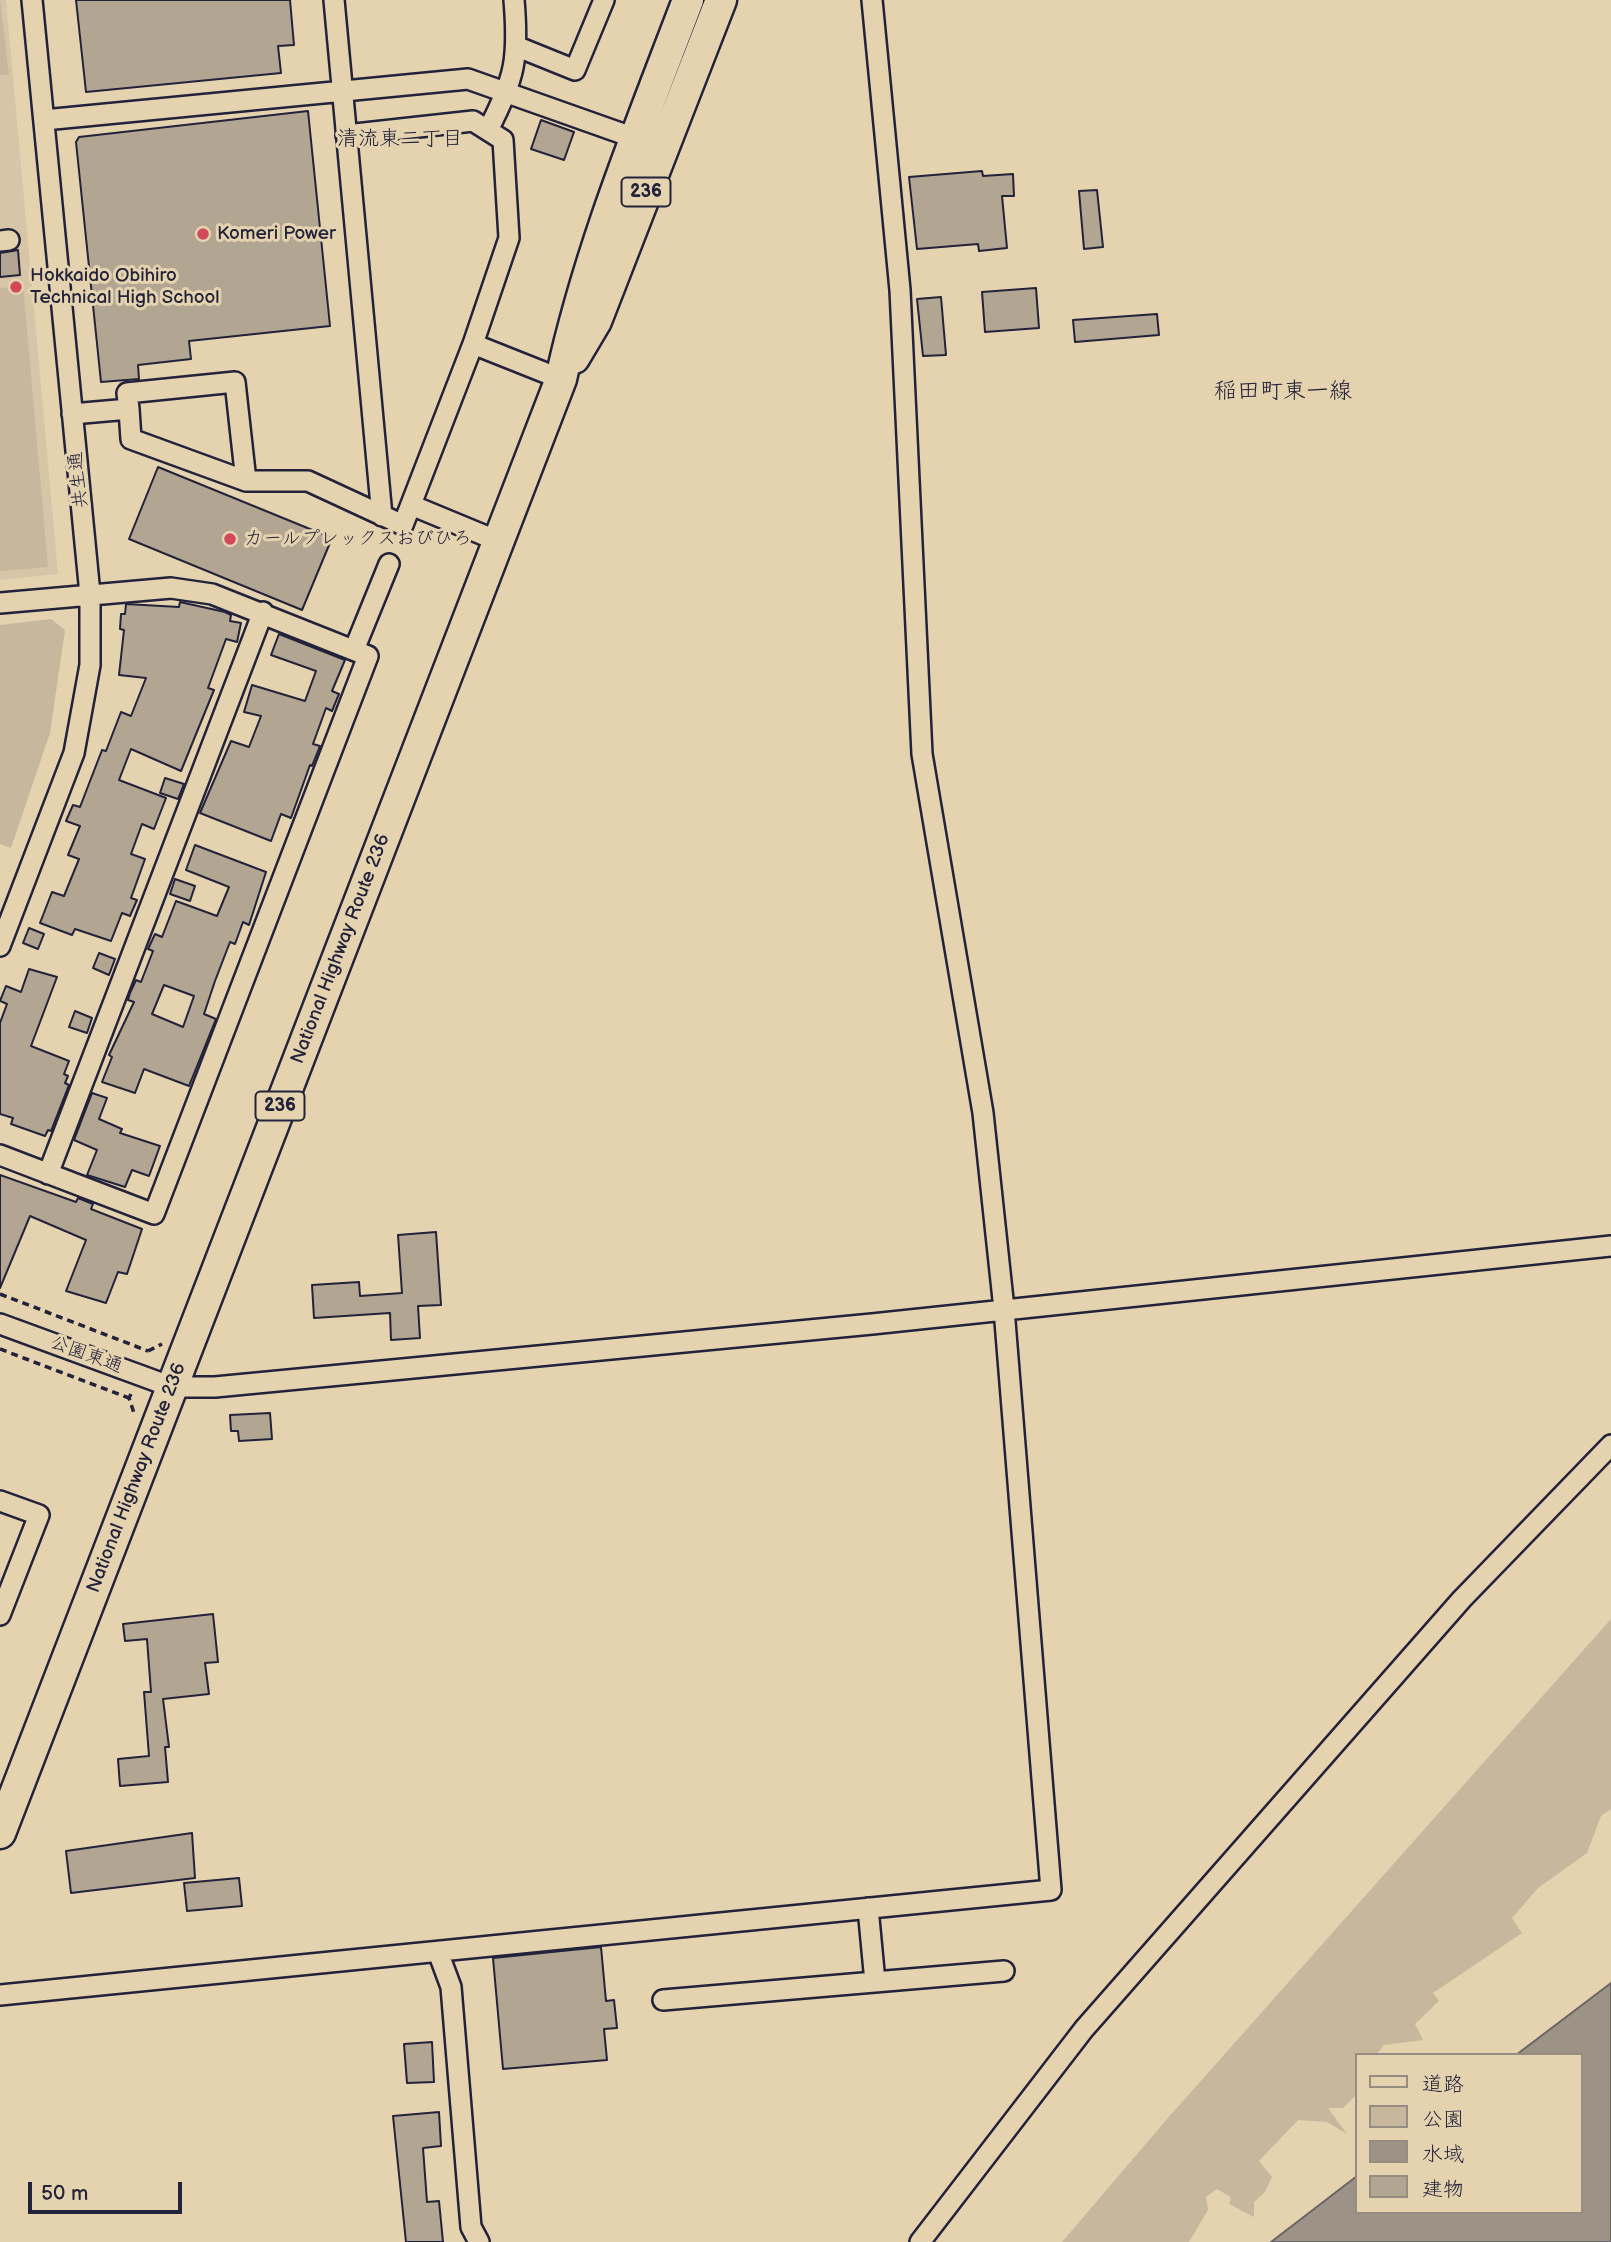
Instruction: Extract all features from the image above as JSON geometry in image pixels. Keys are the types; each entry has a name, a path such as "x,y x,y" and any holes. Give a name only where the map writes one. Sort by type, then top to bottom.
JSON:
{"highway":[{"name":"National Highway Route 236","path":"649,143 688,0"},
{"name":"National Highway Route 236","path":"0,1833 561,379 576,308 649,143 721,0"}],"street":[{"name":"共生通","path":"0,946 74,753 90,665 90,594 32,0"},
{"path":"334,0 382,516"},
{"path":"488,130 507,93 518,47 514,0"},
{"path":"518,47 575,70 604,0"},
{"path":"0,1995 1051,1889 1004,1309 983,1113 922,754 900,290 872,0"},
{"path":"44,120 468,79 649,143"},
{"path":"246,481 235,382 127,393 131,439 246,481 308,481 403,525 473,344 509,238 503,140 474,121 346,135"},
{"path":"473,344 561,379"},
{"path":"72,414 129,409"},
{"path":"411,505 498,541"},
{"path":"354,650 389,564"},
{"path":"0,603 171,588 212,594 263,612 368,656 154,1214 0,1155"},
{"path":"48,1174 263,612"},
{"path":"172,1387 215,1387 1611,1246"},
{"name":"公園東通","path":"0,1324 172,1387"},
{"path":"920,2242 1084,2029 1462,1600 1611,1445"},
{"path":"0,1501 39,1515 0,1615"},
{"path":"868,1908 875,1982"},
{"path":"438,1952 451,1987 471,2227 479,2242"},
{"path":"663,2000 1004,1971"}],"path":[{"path":"0,1294 148,1352 140,1375"},
{"path":"0,1349 129,1398"}],"shaded area":[{"name":"Hokkaido Obihiro Technical High School","path":"0,0 6,0 58,574 0,580"}],"green space":[{"path":"0,0 9,74 0,75"},
{"path":"23,286 48,567 0,571 0,288"},
{"path":"51,619 65,630 50,733 11,848 0,844 0,625"},
{"path":"1611,1619 1611,1809 1601,1816 1587,1853 1538,1888 1512,1918 1522,1933 1433,1993 1439,2001 1415,2024 1423,2040 1384,2045 1378,2053 1356,2053 1356,2095 1343,2108 1328,2108 1347,2134 1327,2122 1298,2120 1259,2161 1272,2177 1265,2192 1254,2202 1254,2217 1229,2204 1231,2197 1217,2189 1206,2197 1208,2210 1189,2242 1062,2242 1167,2119"}],"water":[{"path":"1611,1983 1611,2242 1271,2242 1356,2177 1356,2214 1583,2214 1583,2053 1519,2053"}],"building":[{"path":"76,0 290,0 294,45 278,46 281,73 86,92"},
{"name":"Komeri Power","path":"308,111 330,326 189,341 191,359 138,365 139,379 101,382 76,142 79,137"},
{"path":"541,120 574,132 564,160 531,149"},
{"path":"982,171 983,176 1013,174 1014,196 1002,196 1007,248 979,251 978,244 917,249 909,177"},
{"path":"1097,190 1103,247 1084,249 1079,191"},
{"path":"18,250 20,275 0,277 0,253"},
{"path":"1036,288 1039,328 985,332 982,292"},
{"path":"941,297 946,355 923,356 917,299"},
{"path":"1157,314 1159,335 1075,342 1073,320"},
{"name":"カールプレックスおびひろ","path":"158,467 332,538 302,610 129,539"},
{"path":"180,602 225,612 231,615 230,621 241,623 237,642 226,639 208,688 214,690 181,771 131,749 119,780 166,798 154,829 142,824 131,854 145,859 131,898 137,900 130,916 122,913 111,941 75,929 72,935 40,923 52,892 64,896 79,859 68,855 80,826 66,821 73,805 80,807 102,750 106,751 121,712 131,716 146,678 119,675 124,630 120,629 121,614 125,614 126,604 179,607"},
{"path":"279,634 345,660 332,691 339,694 332,711 326,708 313,744 320,746 312,766 310,765 291,818 281,814 271,841 200,813 231,741 249,747 261,716 244,712 252,685 305,701 316,671 271,655"},
{"path":"165,778 184,784 178,799 160,793"},
{"path":"195,845 266,872 249,925 243,922 235,944 230,942 215,981 204,1014 216,1019 189,1086 144,1069 135,1093 102,1082 112,1057 109,1055 134,1002 128,1000 130,993 136,980 141,982 153,951 148,949 155,934 162,937 176,901 217,916 229,887 186,870","holes":["164,985 194,996 183,1027 152,1014"]},
{"path":"175,879 195,886 190,901 170,894"},
{"path":"29,928 44,934 38,949 23,943"},
{"path":"99,953 115,959 109,975 93,968"},
{"path":"29,969 57,977 31,1046 69,1061 64,1074 68,1076 65,1083 69,1085 51,1131 48,1130 45,1136 11,1124 13,1118 0,1114 0,1023 7,1004 0,1001 6,986 21,992"},
{"path":"75,1011 92,1018 87,1033 69,1027"},
{"path":"92,1093 107,1098 99,1119 122,1129 120,1133 160,1146 149,1176 132,1170 125,1187 87,1175 97,1150 74,1140"},
{"path":"0,1175 76,1202 78,1198 93,1204 91,1209 142,1229 127,1274 118,1272 106,1303 66,1291 86,1240 30,1216 0,1288"},
{"path":"436,1232 441,1305 418,1306 420,1338 391,1340 390,1313 314,1318 312,1285 359,1282 360,1296 402,1293 398,1235"},
{"path":"270,1413 272,1439 239,1441 238,1431 231,1431 230,1415"},
{"path":"213,1614 218,1662 205,1663 209,1694 163,1699 169,1747 165,1747 168,1782 120,1786 118,1759 149,1756 144,1692 151,1692 147,1639 125,1641 123,1624"},
{"path":"192,1833 195,1878 71,1893 66,1851"},
{"path":"239,1878 242,1906 187,1911 184,1883"},
{"path":"601,1947 606,2001 614,2000 617,2028 604,2029 607,2060 503,2069 493,1958"},
{"path":"432,2042 434,2082 407,2083 404,2044"},
{"path":"439,2112 441,2146 423,2148 427,2202 439,2201 443,2242 406,2242 393,2116"}],"place":[{"name":"Komeri Power","path":"203,234"},
{"name":"Hokkaido Obihiro Technical High School","path":"16,287"},
{"name":"カールプレックスおびひろ","path":"230,539"}],"district":[{"name":"清流東二丁目","path":"400,140"},
{"name":"稲田町東一線","path":"1283,392"}]}
